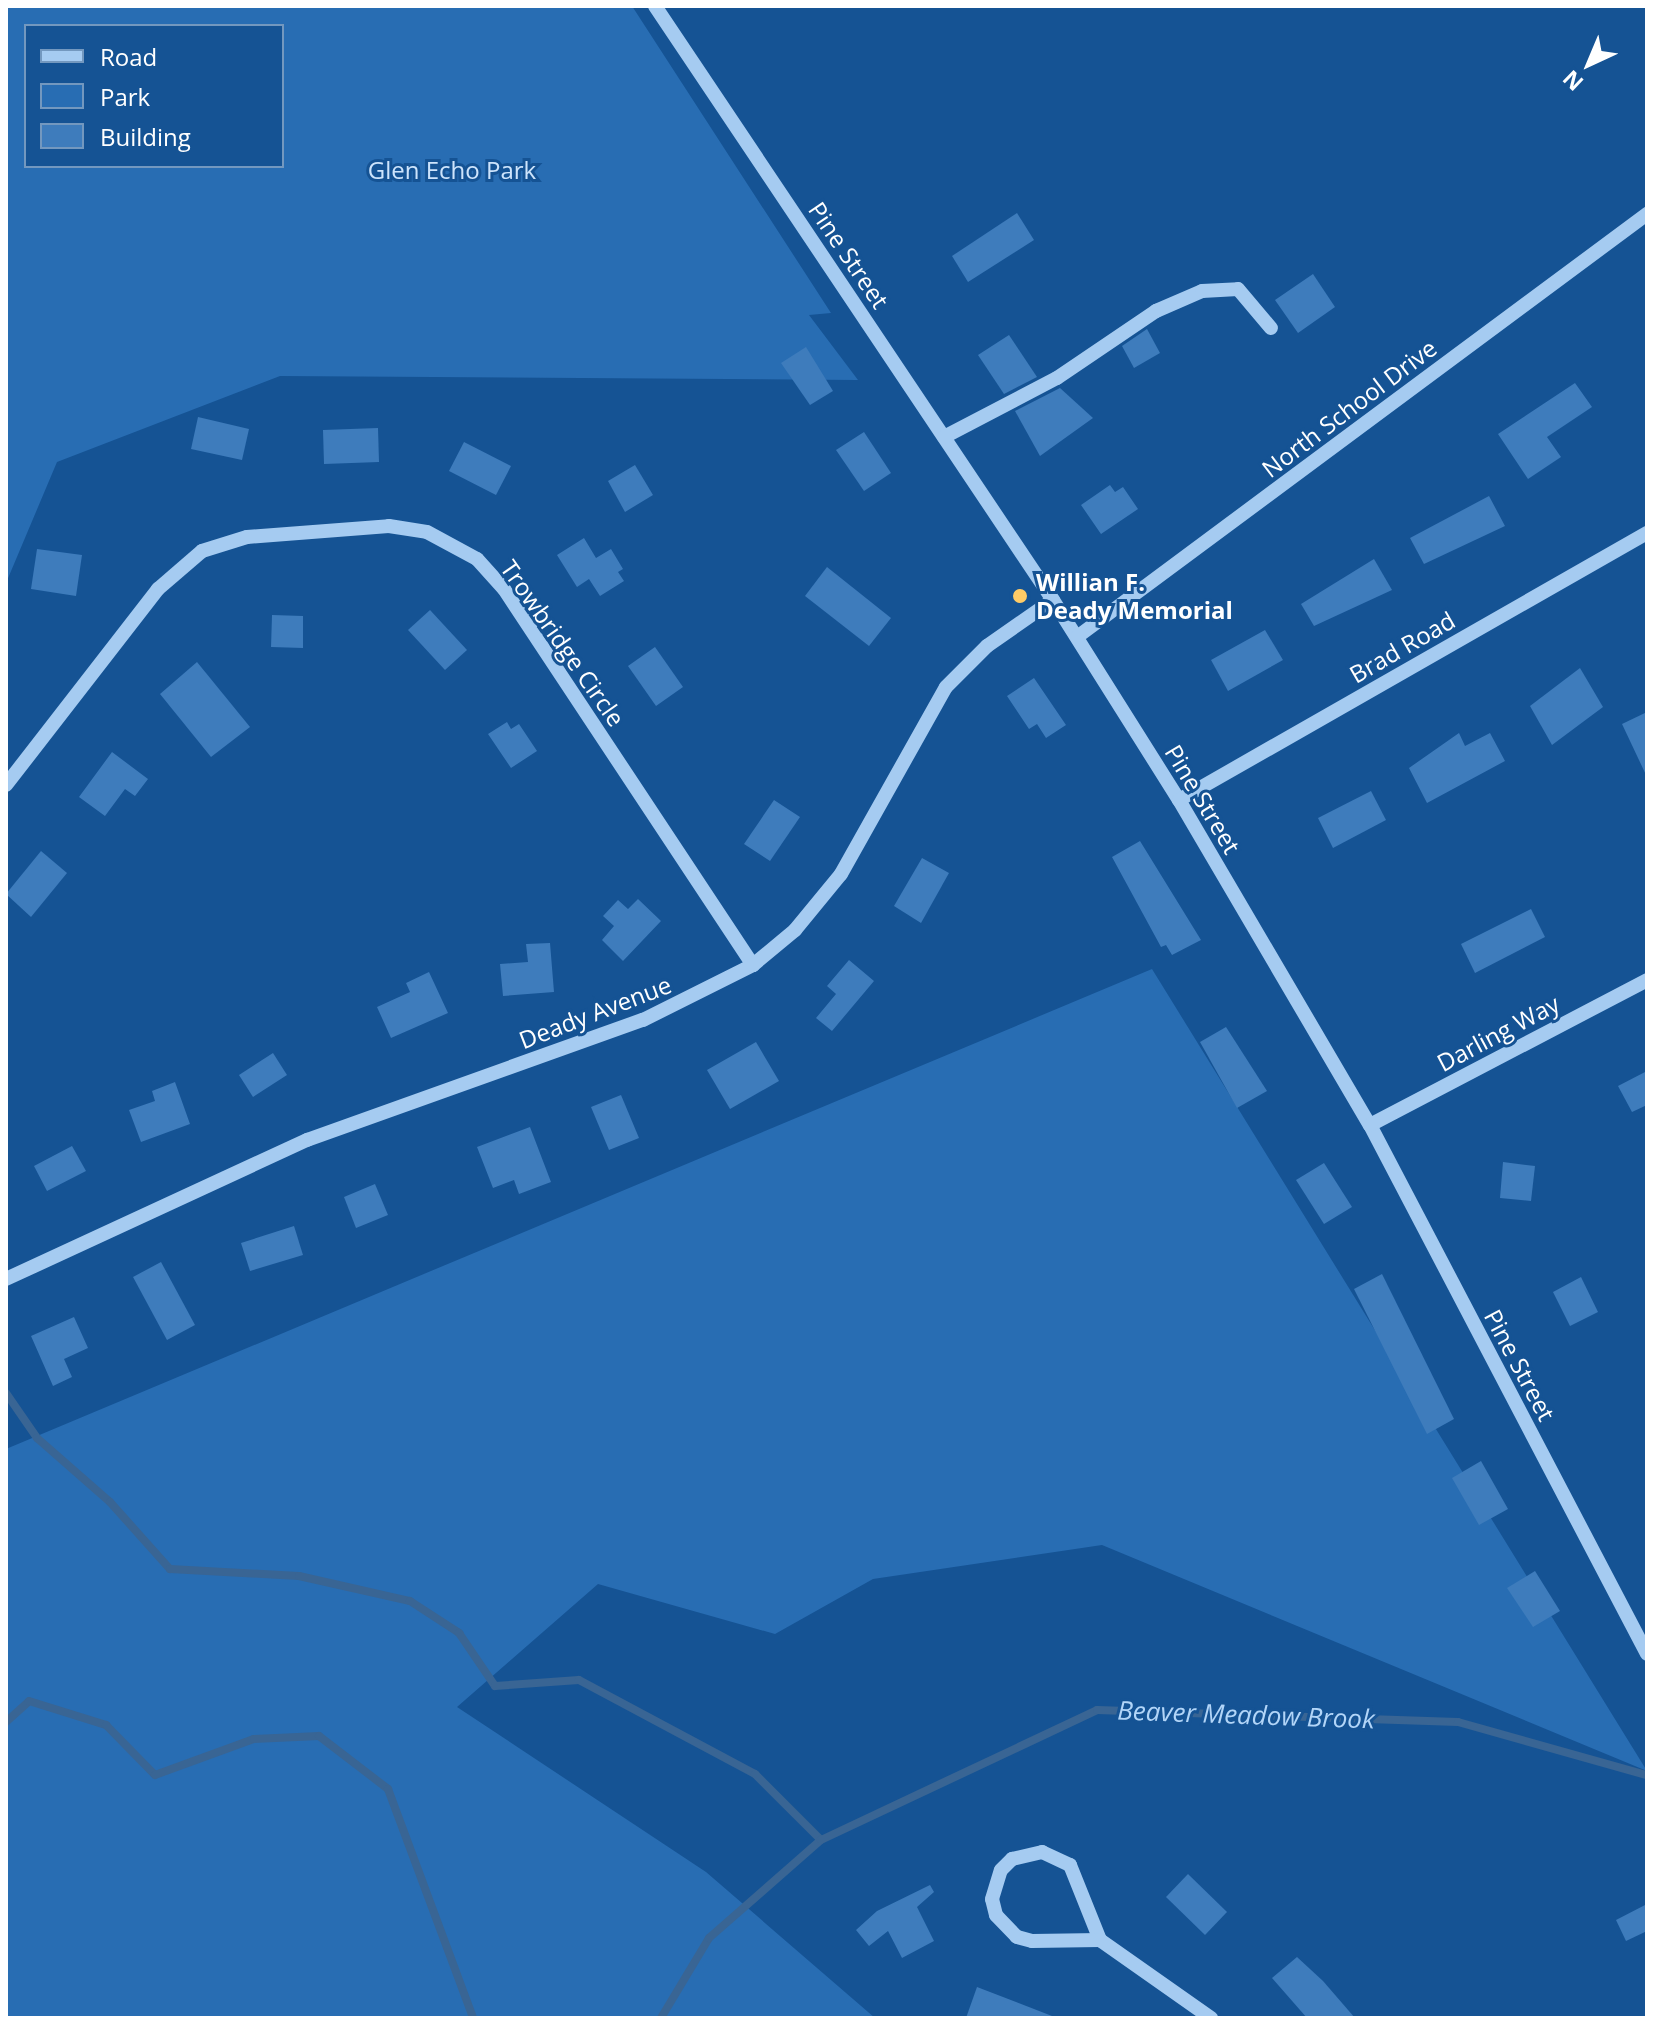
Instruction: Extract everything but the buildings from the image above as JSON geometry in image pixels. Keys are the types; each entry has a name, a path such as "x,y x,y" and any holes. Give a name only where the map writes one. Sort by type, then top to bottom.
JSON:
{"street":[{"name":"Pine Street","path":"655,6 1053,600 1179,800 1370,1125 1647,1654"},
{"name":"North School Drive","path":"1077,637 1647,214"},
{"path":"944,437 1057,378 1156,311 1202,291 1238,289 1271,328"},
{"name":"Trowbridge Circle","path":"6,785 158,589 202,551 247,537 389,526 427,532 477,559 504,589 753,965"},
{"name":"Brad Road","path":"1179,800 1647,533"},
{"name":"Deady Avenue","path":"6,1279 307,1140 643,1020 753,965 795,930 841,874 946,687 965,664 1053,600"},
{"name":"Darling Way","path":"1370,1125 1647,980"},
{"path":"1100,1940 1070,1865 1042,1852 1012,1859 1001,1870 992,1899 996,1915 1017,1937 1100,1940 1211,2018"}],"green space":[{"name":"Glen Echo Park","path":"6,6 632,6 831,313 809,315 858,380 280,376 57,462 6,583"},
{"path":"1152,969 1647,1771 1102,1545 873,1579 775,1634 598,1584 457,1707 706,1872 875,2018 6,2018 6,1449"}],"waterway":[{"path":"6,1393 37,1438 110,1502 170,1569 299,1576 410,1601 459,1633 495,1686 579,1680 755,1774 821,1840"},
{"name":"Beaver Meadow Brook","path":"6,1722 29,1701 106,1725 155,1775 254,1739 319,1736 388,1789 473,2018"},
{"name":"Beaver Meadow Brook","path":"661,2018 709,1938 821,1840 1097,1710 1458,1722 1647,1775"}],"place":[{"name":"Willian F. Deady Memorial","path":"1020,596"}]}
